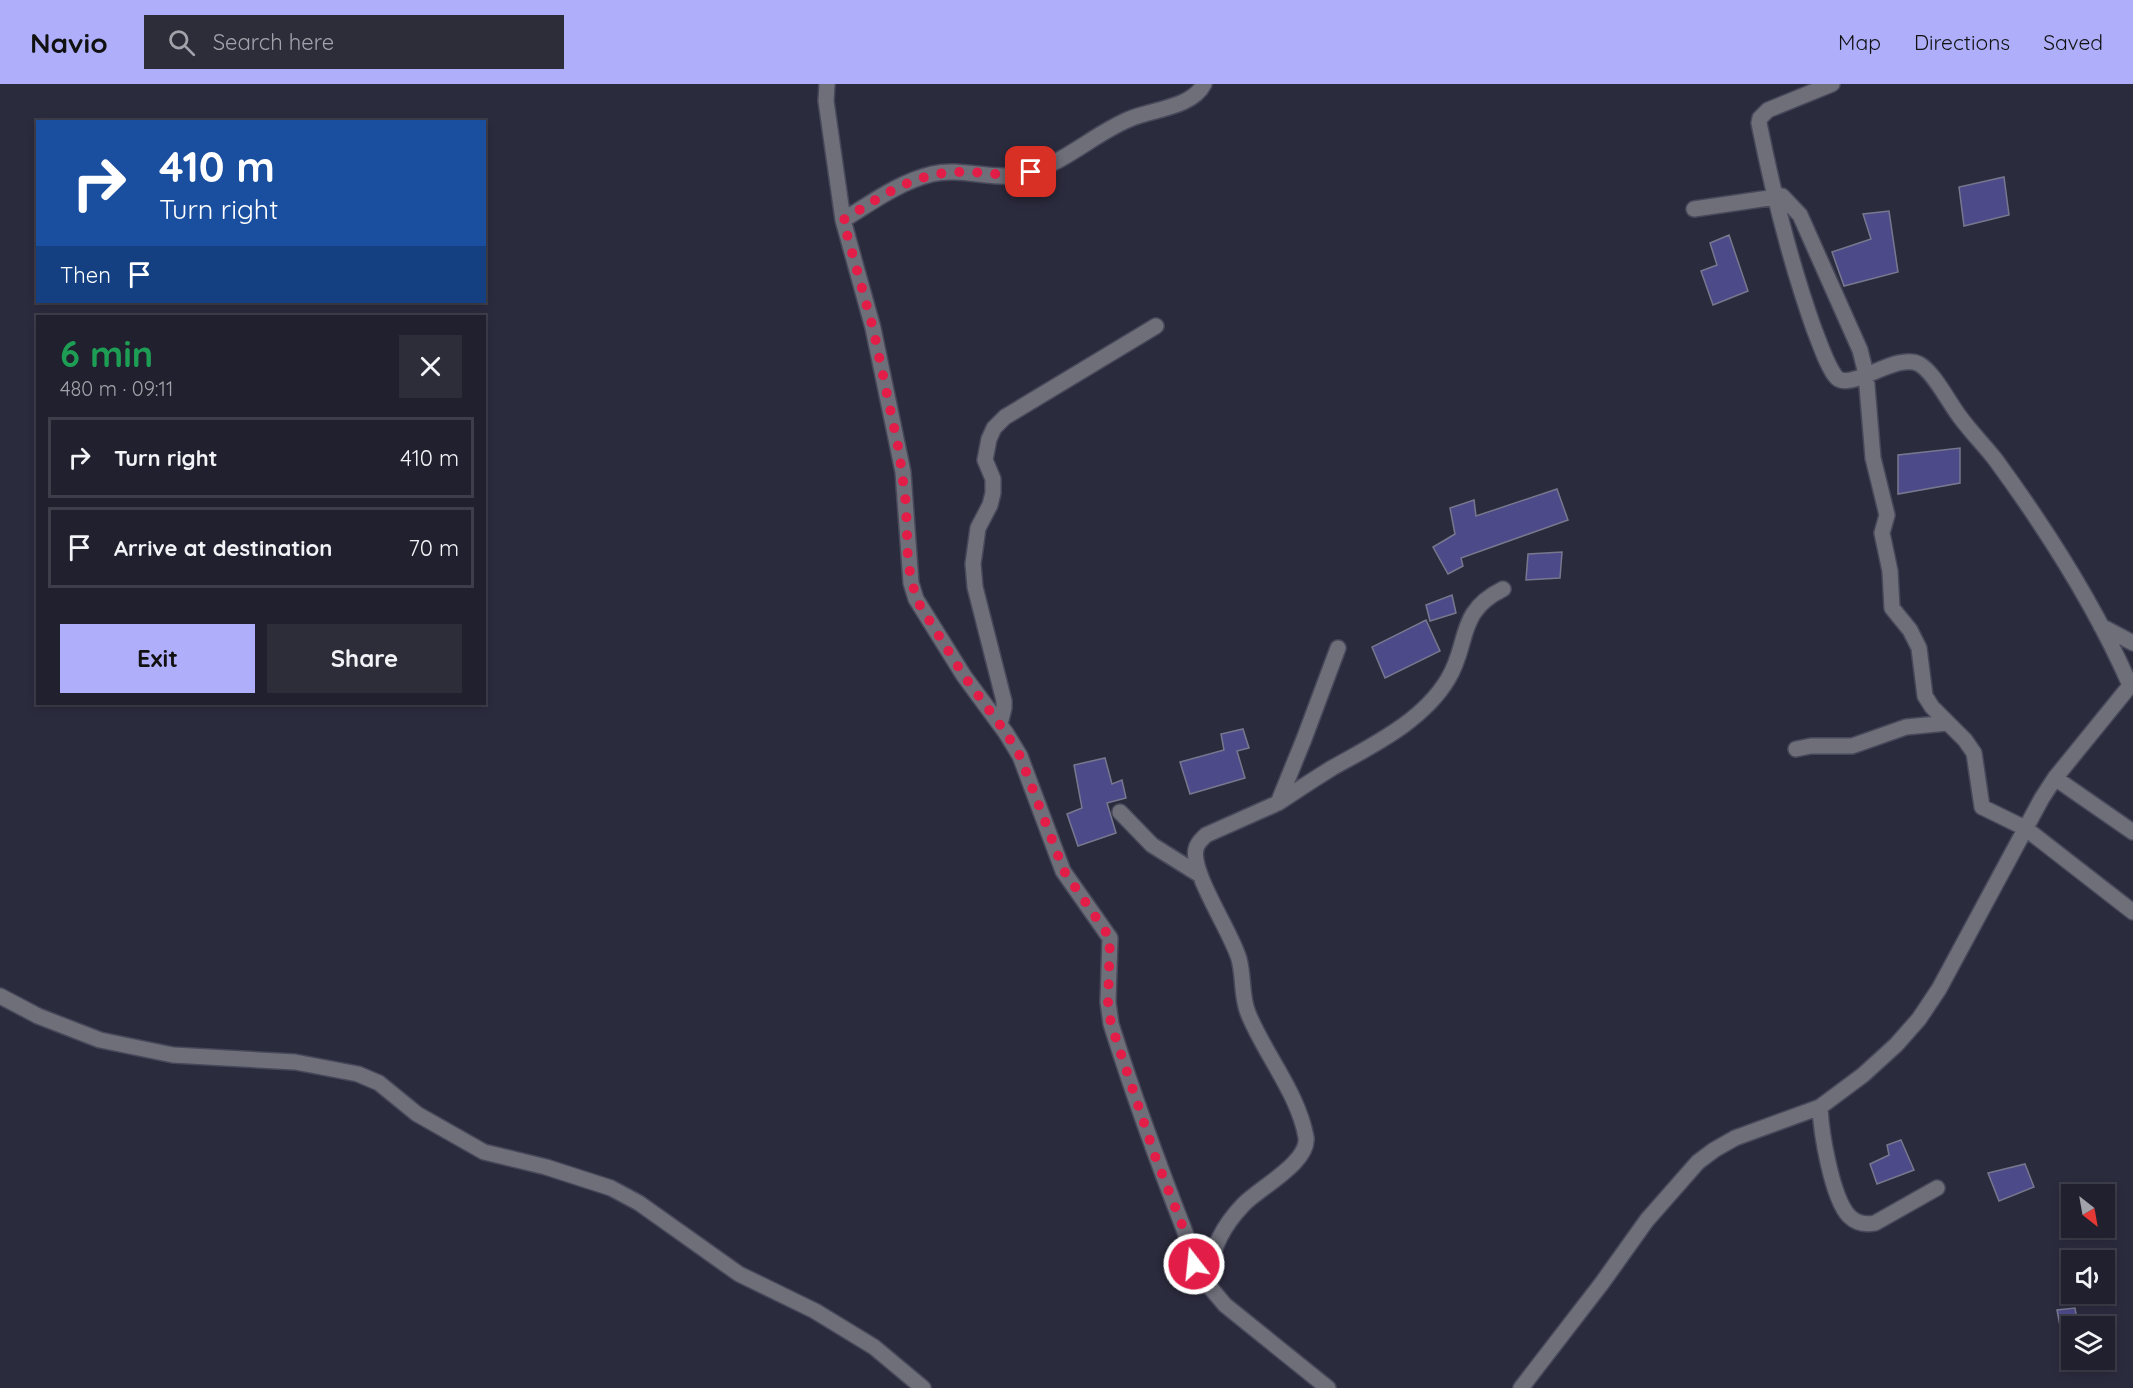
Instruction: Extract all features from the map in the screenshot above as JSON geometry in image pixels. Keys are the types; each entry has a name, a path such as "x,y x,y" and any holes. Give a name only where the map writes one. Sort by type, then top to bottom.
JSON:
{"street":[{"path":"827,84 826,101 843,220 873,328 903,472 908,563 916,599 964,676 1000,724 1020,756 1064,871 1110,938 1108,1002 1111,1024 1155,1156 1188,1240 1194,1264 1202,1280 1225,1305 1328,1388"},
{"path":"843,220 894,189 933,173 960,172 1017,176 1031,172 1073,152 1111,127 1192,98 1204,84"},
{"path":"1521,1388 1602,1283 1647,1220 1698,1162 1719,1146 1735,1138 1820,1107 1863,1075 1896,1045 1919,1019 1964,947 2025,828 2055,778 2131,683 2050,538 1994,457 1959,416 1925,368 1911,362 1893,365 1848,381 1837,378 1833,372 1798,285 1774,197 1759,123 1760,118 1768,110 1832,84"},
{"path":"1694,209 1782,196 1800,215 1860,350 1866,374 1873,458 1887,515 1882,533 1890,572 1892,608 1910,630 1919,648 1925,696 1974,753 1982,807 2025,828 2133,912"},
{"path":"1000,724 1004,701 975,587 973,564 978,528 990,505 993,493 993,479 985,460 988,439 994,428 1005,417 1156,326"},
{"path":"1209,1286 1211,1256 1242,1206 1300,1158 1307,1144 1301,1118 1247,1011 1236,951 1200,874 1195,852 1200,841 1222,828 1278,803 1377,744 1420,712 1448,679 1470,617 1487,596 1503,589"},
{"path":"2101,626 2133,644"},
{"path":"1278,803 1338,648"},
{"path":"1796,748 1852,746 1906,727 1948,723"},
{"path":"2055,778 2133,832"},
{"path":"1119,812 1152,844 1200,874"},
{"path":"0,996 38,1016 100,1040 172,1055 295,1062 358,1074 379,1083 417,1114 484,1152 546,1167 611,1188 639,1203 740,1274 815,1311 874,1347 923,1388"},
{"path":"1820,1107 1825,1150 1841,1202 1850,1217 1866,1225 1875,1223 1937,1188"}],"building":[{"path":"2004,177 2009,215 1964,226 1959,187"},
{"path":"1889,211 1898,272 1844,286 1832,252 1871,239 1863,214"},
{"path":"1729,235 1748,291 1713,305 1701,271 1717,265 1710,243"},
{"path":"1960,448 1960,483 1898,494 1898,455"},
{"path":"1557,489 1568,520 1461,558 1463,566 1448,574 1433,547 1455,534 1450,508 1474,500 1476,516"},
{"path":"1562,552 1560,578 1526,580 1528,554"},
{"path":"1452,595 1456,613 1430,621 1426,605"},
{"path":"1426,620 1440,651 1385,678 1372,647"},
{"path":"1243,729 1249,748 1237,751 1245,778 1190,794 1180,762 1224,750 1221,734"},
{"path":"1105,758 1112,784 1122,780 1126,798 1107,803 1116,833 1078,846 1067,814 1082,808 1074,765"},
{"path":"1901,1140 1914,1170 1877,1184 1870,1164 1889,1155 1887,1145"},
{"path":"2025,1164 2034,1187 1999,1201 1988,1173"},
{"path":"2075,1308 2076,1316 2061,1316 2060,1326 2057,1310"}],"route":[{"path":"1031,172 1017,176 960,172 933,173 894,189 843,220 873,328 899,451 906,504 908,563 916,599 964,676 1020,756 1064,871 1078,894 1107,930 1110,938 1108,1013 1123,1065 1188,1240 1194,1264"}]}
